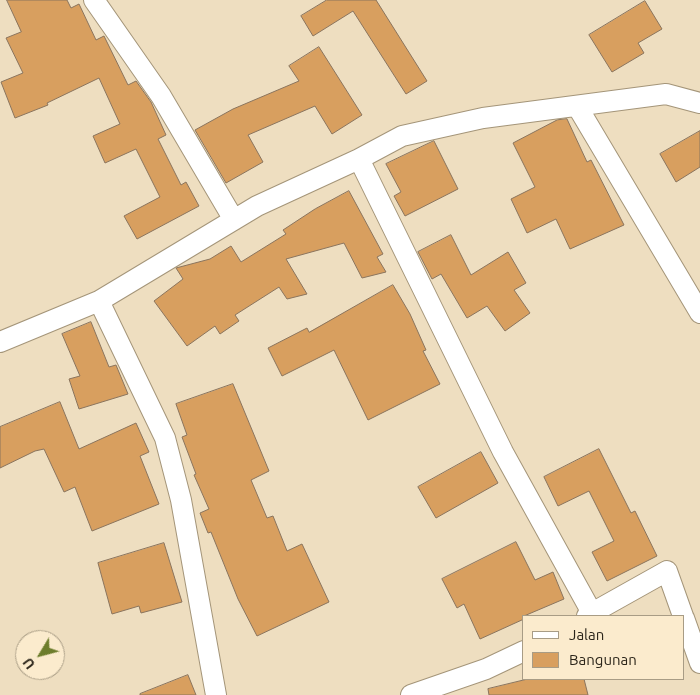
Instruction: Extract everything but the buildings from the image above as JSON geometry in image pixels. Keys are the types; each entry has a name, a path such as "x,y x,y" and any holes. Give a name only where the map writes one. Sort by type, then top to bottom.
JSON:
{"street":[{"path":"94,0 161,96 234,220"},
{"path":"0,342 99,301 257,206 359,159 402,136 483,118 666,94 700,102"},
{"path":"577,106 700,313"},
{"path":"359,159 503,452 589,615 667,571 683,615"},
{"path":"99,301 165,438 182,500 216,695"},
{"path":"685,620 700,663"},
{"path":"411,695 486,669 522,652"}]}
